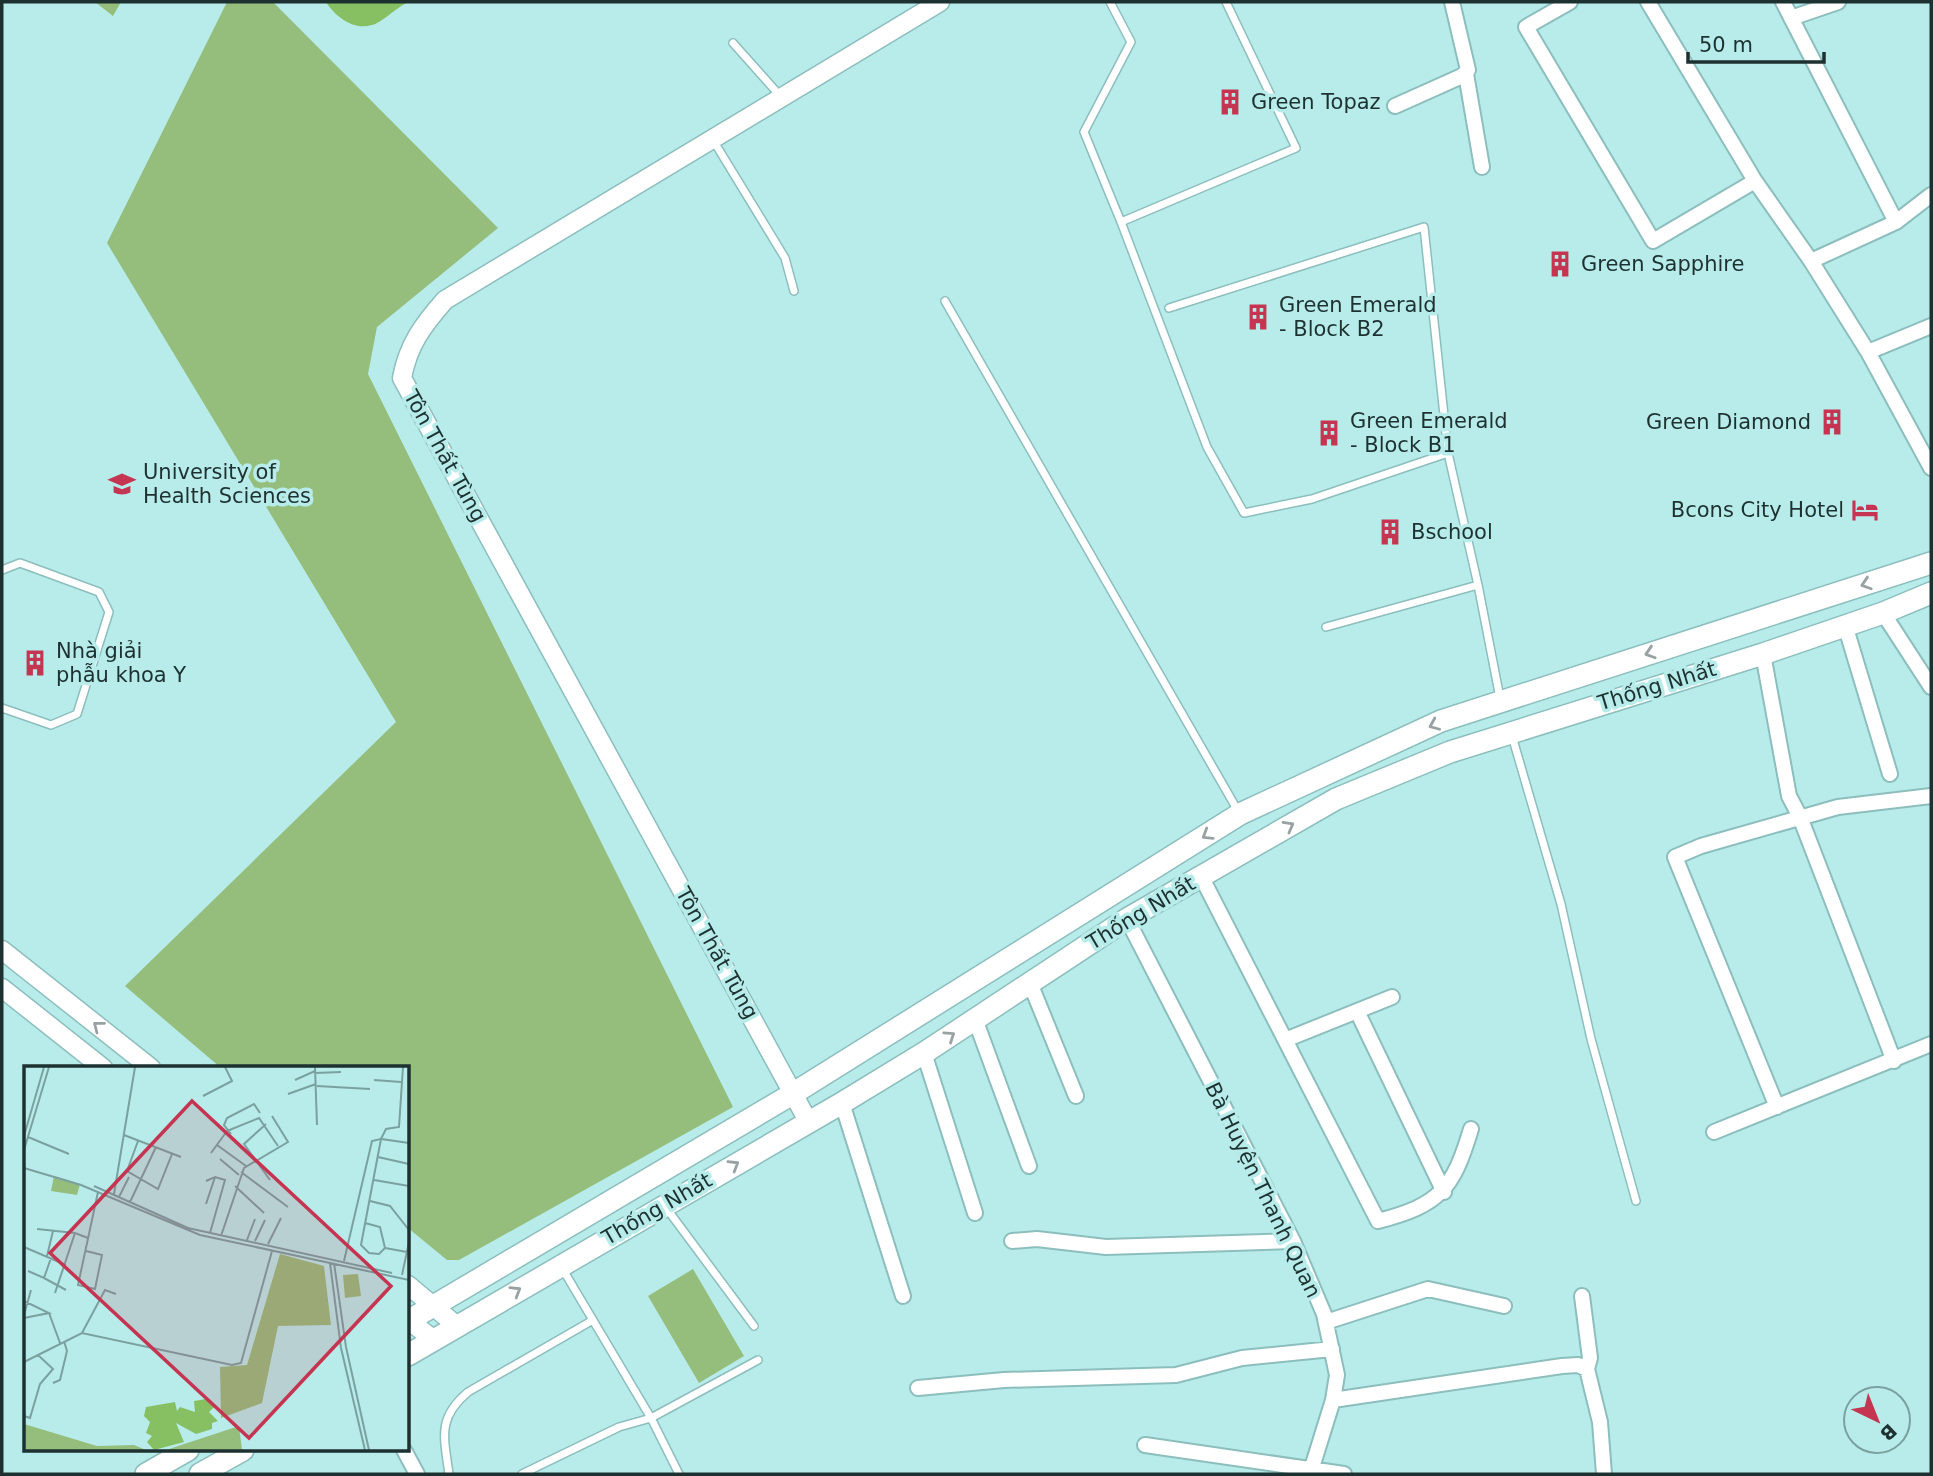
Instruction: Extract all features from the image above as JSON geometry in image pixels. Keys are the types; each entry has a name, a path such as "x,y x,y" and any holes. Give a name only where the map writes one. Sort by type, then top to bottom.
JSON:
{"main road":[{"name":"Thống Nhất","path":"410,1320 794,1093 1240,814 1441,721 1931,563"},
{"name":"Thống Nhất","path":"410,1354 924,1053 1127,919 1336,799 1450,752 1763,654 1883,613 1931,593"},
{"path":"1833,595 1845,625"},
{"path":"146,1474 184,1452"},
{"path":"200,1474 239,1452"}],"street":[{"name":"Tôn Thất Tùng","path":"808,1121 402,378 406,354 421,328 444,300 940,2"},
{"path":"1452,2 1468,70 1466,74 1482,167"},
{"path":"1570,2 1526,27 1653,241 1755,181"},
{"path":"1648,2 1755,181 1811,261 1868,352 1931,468"},
{"path":"1783,2 1896,222"},
{"path":"1791,18 1838,2"},
{"path":"1395,106 1466,74"},
{"path":"1811,261 1896,222 1931,195"},
{"path":"1868,352 1931,326"},
{"path":"1883,613 1931,687"},
{"path":"1845,625 1890,774"},
{"path":"1763,654 1789,796 1800,817 1894,1061"},
{"path":"1777,1107 1675,857 1701,846 1838,807 1931,796"},
{"path":"1201,876 1378,1221 1396,1217 1444,1192 1454,1177 1471,1129"},
{"name":"Bà Huyện Thanh Quan","path":"1127,919 1293,1241 1326,1322 1337,1375 1333,1399 1311,1471"},
{"path":"2,950 148,1066"},
{"path":"1030,983 1076,1096"},
{"path":"2,988 100,1066"},
{"path":"1285,1040 1392,997"},
{"path":"1357,1011 1444,1192"},
{"path":"975,1019 1029,1166"},
{"path":"1714,1132 1931,1044"},
{"path":"924,1053 975,1213"},
{"path":"842,1102 903,1296"},
{"path":"1012,1241 1037,1239 1106,1247 1293,1241"},
{"path":"410,1288 457,1326"},
{"path":"1326,1322 1428,1289 1504,1306"},
{"path":"1582,1296 1591,1358 1587,1370 1600,1422 1604,1474"},
{"path":"410,1322 433,1339"},
{"path":"918,1388 1004,1380 1176,1375 1242,1358 1332,1349"},
{"path":"1333,1399 1562,1366 1578,1365 1587,1370"},
{"path":"1145,1445 1344,1474"},
{"path":"405,1452 417,1474"}],"lane":[{"path":"1110,2 1131,42 1084,132 1207,447 1244,513 1312,499 1448,453"},
{"path":"1121,222 1296,148 1226,2"},
{"path":"733,43 782,98"},
{"path":"712,139 785,258 794,291"},
{"path":"1169,308 1423,227 1448,453 1478,585 1500,700"},
{"path":"945,301 1240,814"},
{"path":"2,570 19,564 99,592 109,612 77,714 51,725 2,708"},
{"path":"1326,627 1478,585"},
{"path":"1510,732 1560,904 1591,1039 1636,1201"},
{"path":"665,1206 754,1326"},
{"path":"560,1264 651,1418 680,1474"},
{"path":"449,1474 444,1425 451,1406 468,1392 593,1320"},
{"path":"522,1474 619,1427 651,1418 758,1360"}],"green space":[{"path":"95,2 121,2 113,16"},
{"path":"227,2 273,2 498,228 377,327 368,374 733,1107 459,1260 447,1260 410,1230 410,1066 219,1066 125,986 396,722 107,243"},
{"path":"326,2 409,2 376,24 358,26 345,21"},
{"path":"693,1269 744,1356 699,1383 648,1296"}],"place":[{"name":"Green Topaz","path":"1230,102"},
{"name":"Green Sapphire","path":"1560,264"},
{"name":"Green Emerald - Block B2","path":"1258,317"},
{"name":"Green Diamond","path":"1832,422"},
{"name":"Green Emerald - Block B1","path":"1329,433"},
{"name":"University of Health Sciences","path":"122,484"},
{"name":"Bcons City Hotel","path":"1865,510"},
{"name":"Bschool","path":"1390,532"},
{"name":"Nhà giải phẫu khoa Y","path":"35,663"}]}
